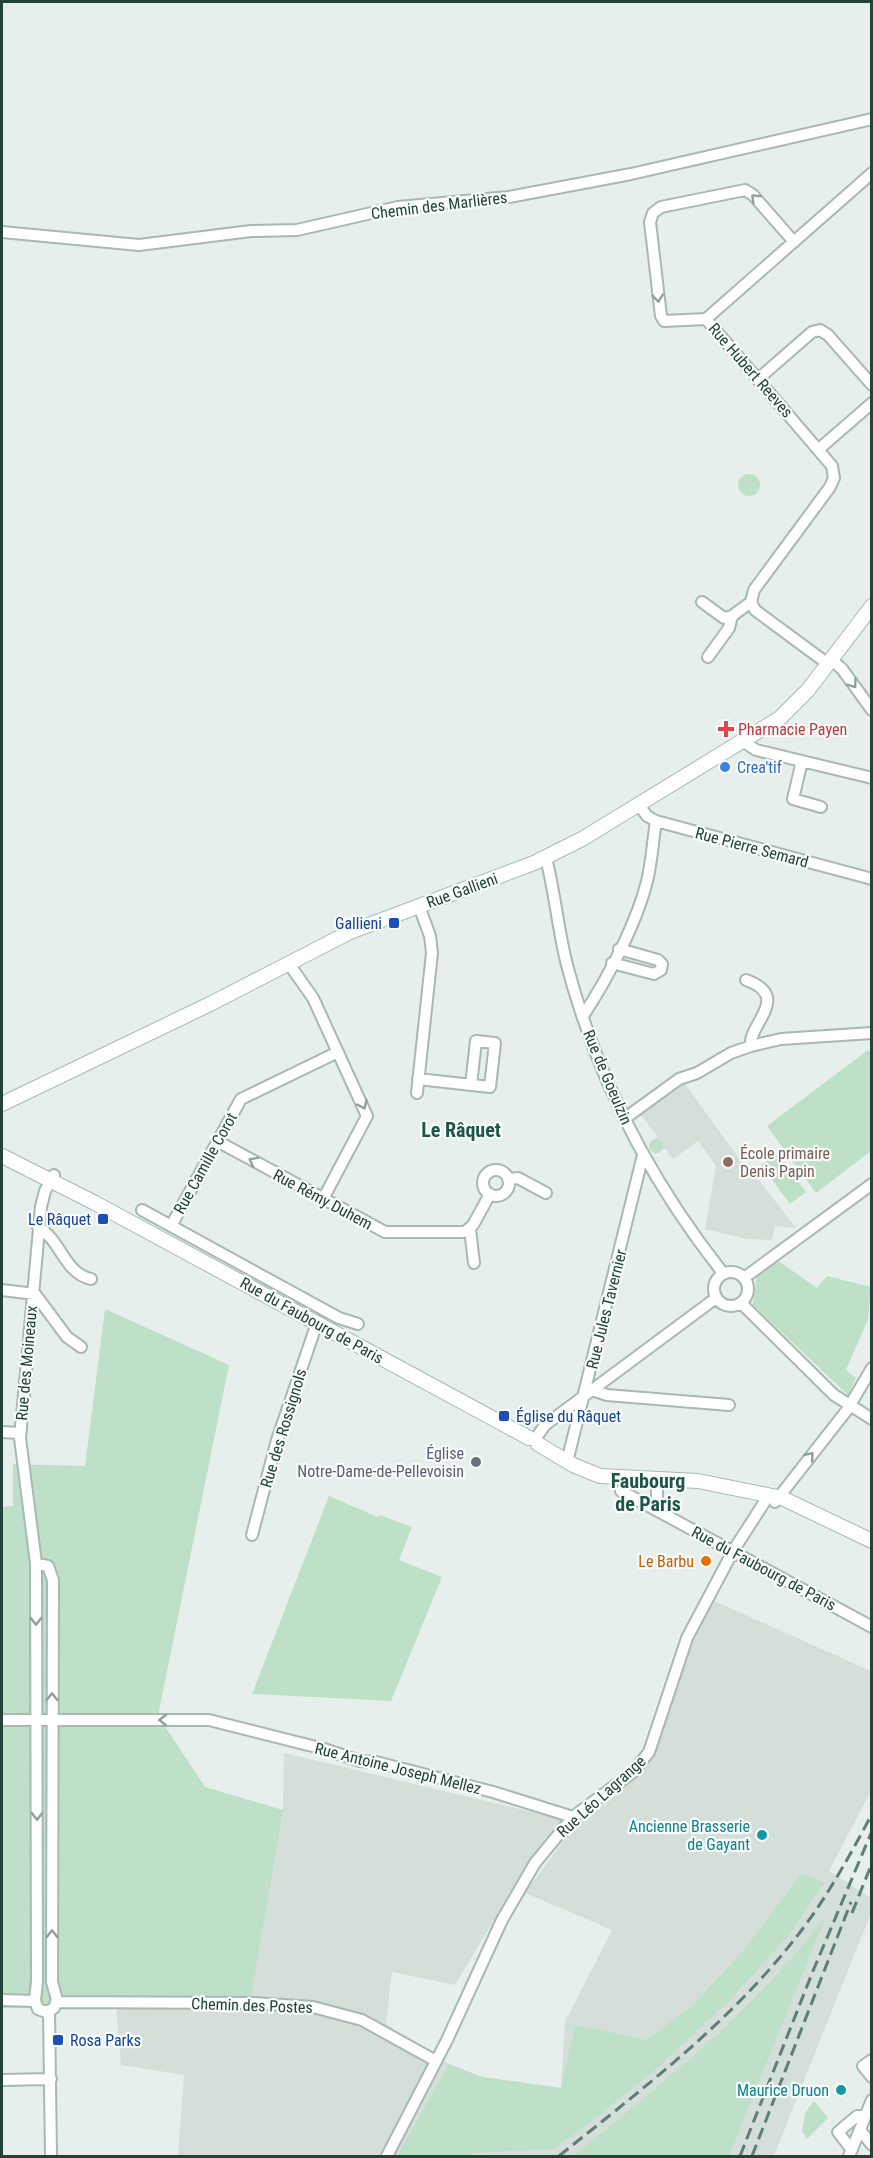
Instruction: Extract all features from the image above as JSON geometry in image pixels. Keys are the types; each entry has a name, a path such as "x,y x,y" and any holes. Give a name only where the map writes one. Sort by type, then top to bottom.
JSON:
{"main road":[{"name":"Rue Gallieni","path":"2,1104 210,1004 350,932 546,858 639,805 744,742 788,711 830,662 872,606"},
{"name":"Rue du Faubourg de Paris","path":"2,1148 95,1203 535,1439 567,1462 606,1477 698,1481 752,1492 772,1498 872,1541"},
{"name":"Rue du Faubourg de Paris","path":"2,1156 52,1178"},
{"name":"Rue du Faubourg de Paris","path":"772,1498 872,1548"}],"street":[{"name":"Chemin des Marlières","path":"2,232 139,245 251,231 297,230 399,207 521,195 632,174 872,118"},
{"name":"Rue Hubert Reeves","path":"708,657 729,628 732,616 751,602 754,590 830,487 834,472 819,449 706,319 872,173"},
{"path":"706,319 664,321 659,308 650,222 658,208 744,190 753,195 794,242"},
{"path":"758,379 812,332 820,330 828,335 872,385"},
{"path":"819,449 872,403"},
{"path":"702,602 723,618 732,616"},
{"path":"751,602 755,610 842,669 872,710"},
{"path":"744,742 756,750 872,778"},
{"path":"802,761 793,799 821,807"},
{"name":"Rue Pierre Semard","path":"639,805 647,816 656,821 872,879"},
{"path":"583,1016 619,949 645,885 656,821"},
{"name":"Rue de Goeulzin","path":"546,858 564,949 595,1053 624,1119 643,1155 681,1217 723,1274"},
{"path":"417,1093 432,953 430,936 418,906"},
{"path":"612,963 650,974 661,970 662,964 658,960 619,949"},
{"path":"289,964 313,998 367,1118 323,1199"},
{"path":"746,980 759,987 766,1000 764,1017 750,1039 750,1046"},
{"path":"624,1119 679,1079 701,1071 731,1053 750,1046 782,1039 872,1033"},
{"name":"Rue Camille Corot","path":"171,1226 243,1097 338,1052"},
{"path":"418,1079 471,1085"},
{"name":"Rue Rémy Duhem","path":"217,1141 390,1233 461,1232 470,1229"},
{"name":"Rue Jules Tavernier","path":"567,1462 588,1394 643,1155"},
{"path":"490,1194 483,1184 488,1173 500,1170 508,1179"},
{"name":"Rue des Moineaux","path":"36,1998 36,1563 20,1433 38,1227 42,1199 52,1178"},
{"path":"508,1179 518,1178 546,1193"},
{"path":"490,1194 504,1193 508,1179"},
{"path":"744,1278 872,1184"},
{"path":"474,1263 470,1229 490,1194"},
{"name":"Rue du Faubourg de Paris","path":"142,1210 339,1318 358,1324"},
{"path":"38,1227 46,1233 74,1271 91,1279"},
{"path":"734,1272 744,1278 748,1291 741,1303 727,1306 716,1298 714,1284 723,1274 734,1272"},
{"path":"2,1290 32,1293"},
{"name":"Rue des Moineaux","path":"32,1293 67,1337 81,1347"},
{"path":"535,1439 544,1426 716,1298"},
{"path":"741,1303 834,1395 872,1419"},
{"name":"Rue des Rossignols","path":"252,1535 277,1440 317,1323"},
{"name":"Rue Léo Lagrange","path":"387,2157 512,1900 535,1863 573,1817 633,1772 646,1758 687,1638 733,1551 772,1498 850,1406 872,1368"},
{"path":"588,1394 729,1405"},
{"path":"2,1432 20,1433"},
{"path":"657,1479 657,1510"},
{"name":"Rue du Faubourg de Paris","path":"621,1491 872,1627"},
{"path":"36,1563 48,1566 53,1577 51,2157"},
{"name":"Rue Antoine Joseph Mellez","path":"2,1720 206,1720 360,1761 376,1762 493,1792 573,1817"},
{"name":"Chemin des Postes","path":"36,1998 45,1990 53,2002 253,2003 313,2007 362,2020 435,2061"},
{"path":"2,2000 36,1998 41,2011 53,2002"},
{"path":"872,2060 863,2066 872,2077"},
{"path":"2,2080 51,2079"},
{"path":"851,2153 872,2100"},
{"path":"851,2153 838,2132 856,2116 865,2116"},
{"path":"860,2130 872,2145"}],"shaded area":[{"name":"École primaire Denis Papin","path":"685,1084 749,1172 752,1171 796,1228 775,1226 772,1240 747,1239 705,1229 716,1166 698,1141 673,1159 665,1148 654,1155 657,1136 641,1115"},
{"path":"712,1600 871,1671 871,1791 829,1871 871,1898 871,1913 774,2156 178,2156 184,2075 121,2065 116,2007 283,1810 284,1753 562,1819 526,1867 455,1985 392,1972 386,2024 449,2064 482,2077 561,2088 565,2022 612,1930 525,1893 577,1823 617,1795 638,1774 654,1750 680,1672"}],"green space":[{"path":"749,474 757,477 760,485 757,493 749,496 741,493 738,485 741,477"},
{"path":"868,1050 872,1054 871,1151 816,1193 767,1126"},
{"path":"653,1139 659,1139 663,1146 659,1153 653,1153 649,1149 649,1143"},
{"path":"777,1154 806,1192 790,1204 761,1165"},
{"path":"777,1260 817,1288 827,1276 871,1287 868,1319 846,1370 856,1378 848,1395 753,1305 757,1273"},
{"path":"105,1309 229,1365 158,1716 205,1787 283,1810 249,2009 2,2008 2,1507 13,1506 13,1464 85,1466"},
{"path":"329,1496 378,1517 380,1515 412,1527 399,1560 442,1577 391,1701 252,1694"},
{"path":"801,1874 825,1882 789,1935 728,2002 654,2071 553,2149 472,2153 473,2156 397,2156 449,2064 482,2077 561,2088 575,2025 647,2040 694,2004 744,1950"},
{"path":"826,1916 729,2156 573,2156 707,2044 769,1983"},
{"path":"814,2101 828,2118 807,2139 802,2131 805,2113"}],"railway":[{"path":"559,2156 689,2049 720,2021 778,1960 814,1914 872,1814"},
{"path":"740,2156 813,1971 872,1831"},
{"path":"852,1913 872,1863"},
{"path":"752,2156 851,1902"}],"place":[{"name":"Pharmacie Payen","path":"726,729"},
{"name":"Crea'tif","path":"725,767"},
{"name":"Gallieni","path":"394,923"},
{"name":"École primaire Denis Papin","path":"728,1162"},
{"name":"Le Râquet","path":"103,1219"},
{"name":"Église du Râquet","path":"504,1416"},
{"name":"Église Notre-Dame-de-Pellevoisin","path":"476,1462"},
{"name":"Le Barbu","path":"706,1561"},
{"name":"Ancienne Brasserie de Gayant","path":"762,1835"},
{"name":"Rosa Parks","path":"58,2040"},
{"name":"Maurice Druon","path":"841,2090"}],"district":[{"name":"Le Râquet","path":"461,1130"},
{"name":"Faubourg de Paris","path":"648,1492"}]}
